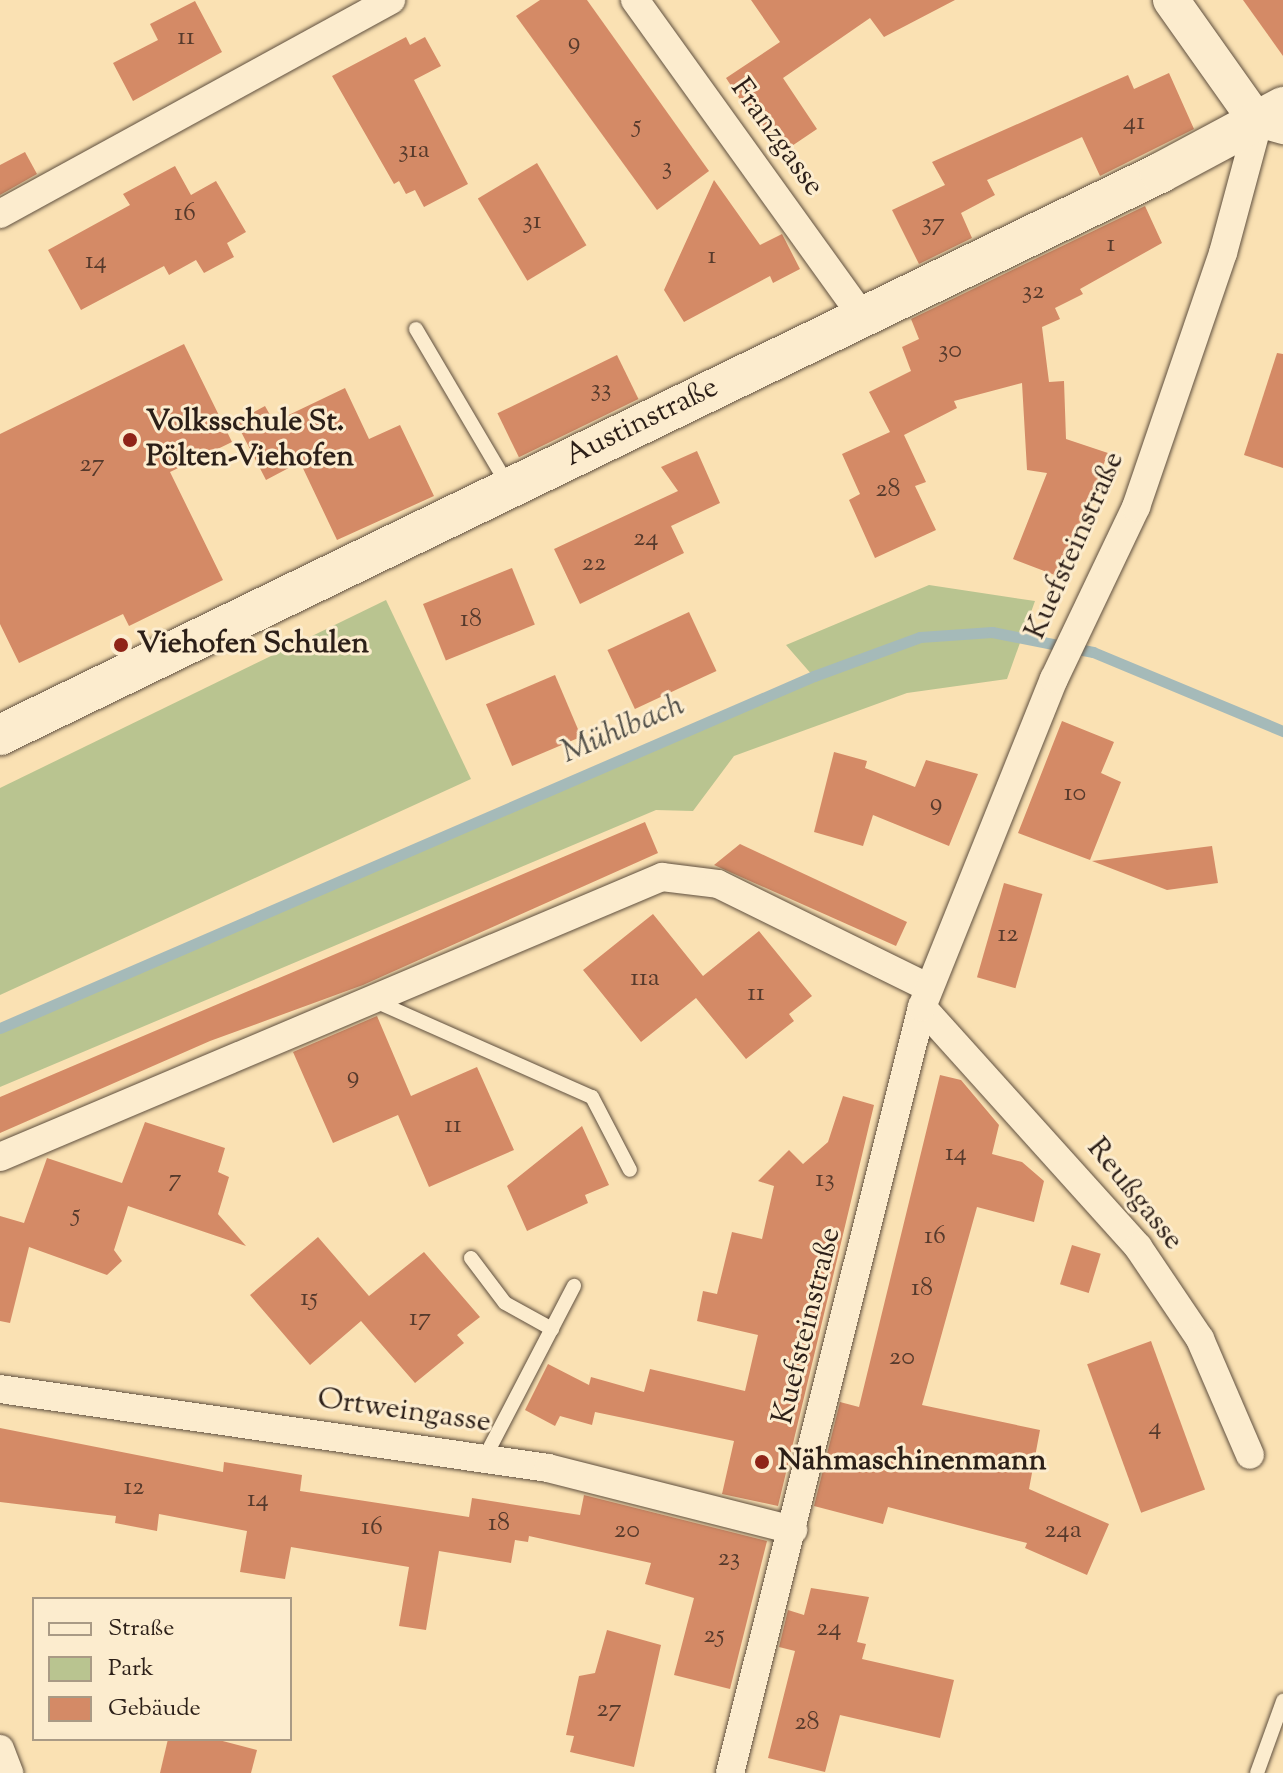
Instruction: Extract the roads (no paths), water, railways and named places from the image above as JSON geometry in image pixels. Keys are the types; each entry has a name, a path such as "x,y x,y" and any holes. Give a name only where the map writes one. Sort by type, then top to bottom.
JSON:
{"main road":[{"name":"Austinstraße","path":"0,735 862,316 1275,120"}],"street":[{"path":"0,214 391,0"},
{"name":"Franzgasse","path":"635,0 862,316"},
{"path":"1171,0 1275,120"},
{"name":"Kuefsteinstraße","path":"730,1773 926,998 1054,679 1136,507 1223,253 1275,120"},
{"path":"0,1157 662,877 718,884 926,998"},
{"name":"Reußgasse","path":"926,998 1138,1247 1200,1339 1250,1455"},
{"name":"Ortweingasse","path":"0,1389 485,1457 793,1530"},
{"path":"0,1749 9,1773"}],"lane":[{"path":"416,329 509,488"},
{"path":"372,999 592,1097 630,1170"},
{"path":"471,1258 505,1303 552,1329"},
{"path":"485,1457 574,1286"},
{"path":"1257,1773 1283,1701"}],"waterway":[{"name":"Mühlbach","path":"0,1028 814,676 920,637 992,632 1093,652 1283,731"}],"place":[{"name":"Volksschule St. Pölten-Viehofen","path":"130,440"},
{"name":"Viehofen Schulen","path":"121,645"},
{"name":"Nähmaschinenmann","path":"762,1462"}]}
